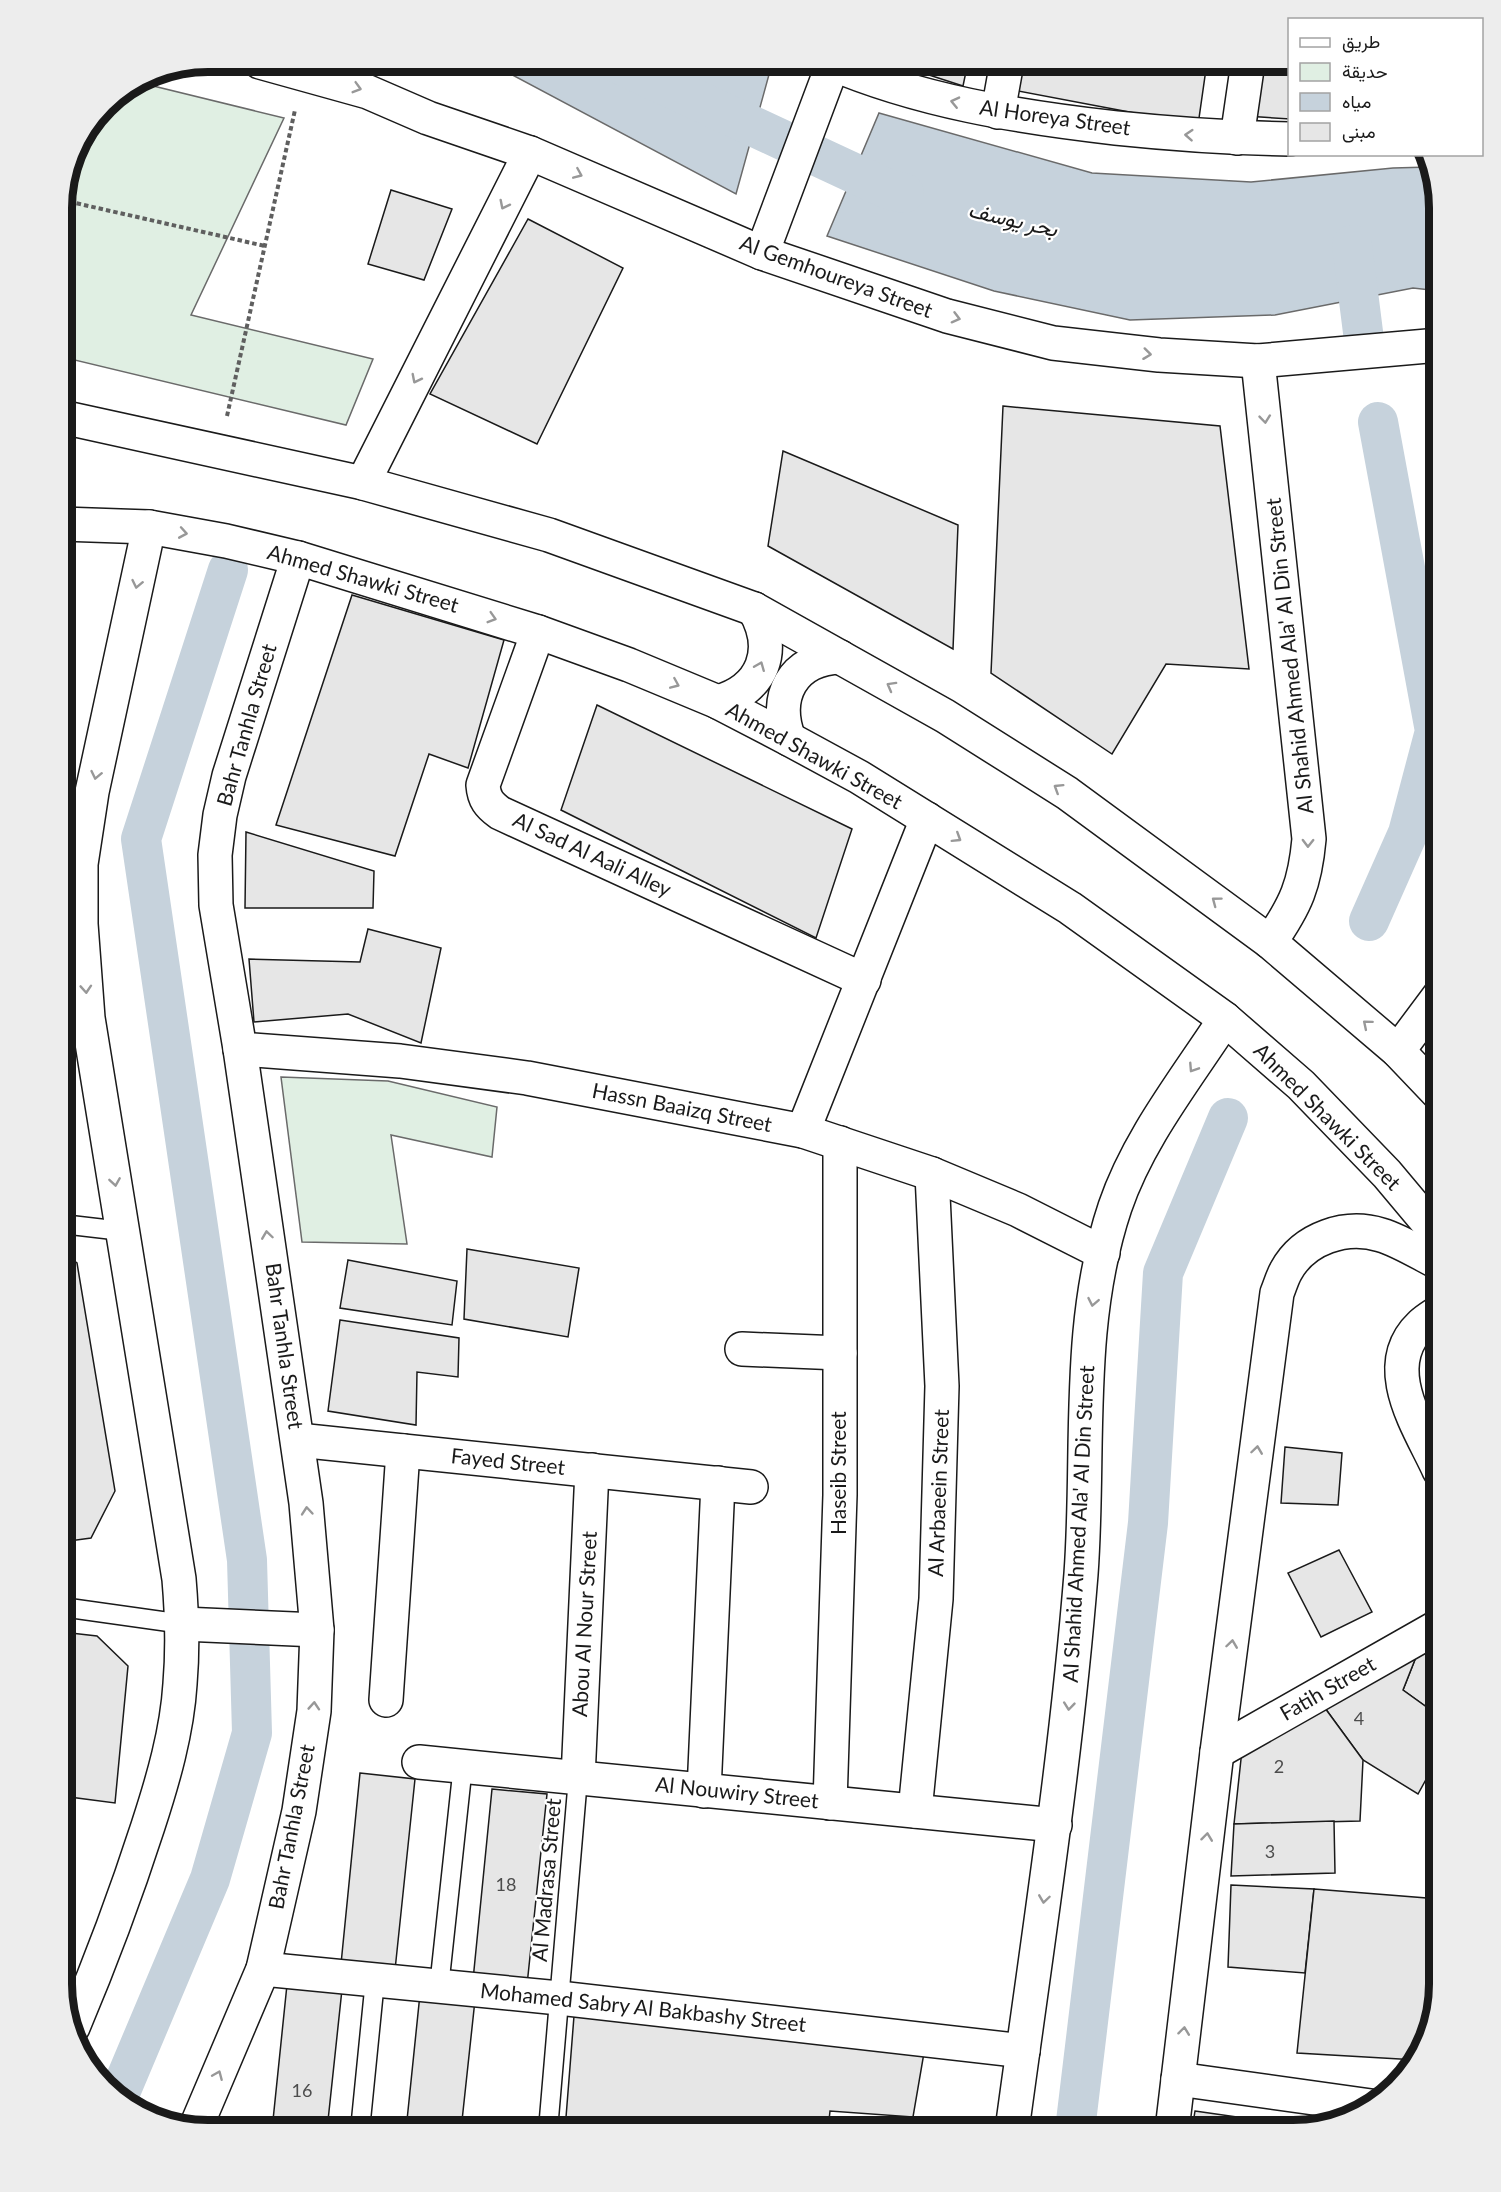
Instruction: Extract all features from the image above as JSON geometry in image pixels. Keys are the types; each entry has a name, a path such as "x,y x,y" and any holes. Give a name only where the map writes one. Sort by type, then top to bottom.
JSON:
{"street":[{"name":"Al Gemhoureya Street","path":"299,72 368,92 428,118 530,153 762,253 947,316 1053,343 1159,355 1258,361 1429,346"},
{"path":"762,253 827,72"},
{"name":"Al Horeya Street","path":"861,72 942,99 998,112 1083,124 1237,138 1288,139"},
{"path":"998,112 1005,72"},
{"path":"1237,138 1247,72"},
{"path":"363,483 530,153"},
{"name":"Al Shahid Ahmed Ala' Al Din Street","path":"1258,361 1309,839 1307,868 1299,895 1270,942"},
{"path":"72,419 363,483 549,535 754,609 945,716 1067,793 1270,942 1398,1051 1429,1083"},
{"name":"Ahmed Shawki Street","path":"72,524 149,527 226,541 298,558 538,632 629,665 718,702 859,777 1070,908 1226,1019 1301,1085 1387,1174 1429,1223"},
{"path":"77,2018 130,1881 160,1784 172,1740 180,1686 197,1626 179,1579 88,1018 81,924 81,864 92,792 149,527"},
{"name":"Bahr Tanhla Street","path":"199,2120 263,1969 299,1811 314,1711 317,1630 306,1503 240,1049 216,905 215,855 220,815 229,776 298,558"},
{"path":"718,702 732,698 744,690 755,679 762,666 766,652 765,637 762,622 754,609"},
{"name":"Al Sad Al Aali Alley","path":"538,632 483,785 484,797 491,806 500,813 864,980"},
{"path":"789,739 783,724 782,708 785,692 793,678 814,662 826,657 840,657"},
{"path":"804,1131 927,819"},
{"path":"1398,1051 1429,1010"},
{"name":"Al Shahid Ahmed Ala' Al Din Street","path":"1013,2120 1055,1825 1069,1701 1081,1570 1084,1431 1090,1319 1114,1208 1131,1167 1153,1128 1226,1019"},
{"name":"Hassn Baaizq Street","path":"240,1049 400,1061 527,1078 804,1131 932,1174 1018,1210 1103,1253"},
{"name":"Haseib Street","path":"831,1803 840,1495 840,1143"},
{"name":"Al Arbaeein Street","path":"915,1811 936,1599 940,1469 942,1386 932,1174"},
{"path":"1173,2120 1217,1752 1277,1293 1286,1271 1299,1254 1317,1240 1338,1232 1360,1231 1382,1235 1429,1258"},
{"path":"1429,1320 1420,1326 1409,1341 1403,1358 1401,1377 1405,1395 1429,1446"},
{"path":"742,1349 840,1353"},
{"name":"Fayed Street","path":"298,1440 751,1487"},
{"path":"386,1700 403,1451"},
{"name":"Abou Al Nour Street","path":"578,1778 592,1470"},
{"path":"704,1791 718,1483"},
{"path":"197,1626 317,1630"},
{"name":"Fatih Street","path":"1217,1752 1429,1632"},
{"name":"Al Nouwiry Street","path":"419,1762 1055,1825"},
{"name":"Mohamed Sabry Al Bakbashy Street","path":"263,1969 559,1998 1023,2051"},
{"path":"1178,2079 1357,2104"}],"lane":[{"path":"72,1225 123,1231"},
{"path":"72,1608 197,1626"},
{"path":"440,1987 463,1765"},
{"name":"Al Madrasa Street","path":"549,2120 578,1778"},
{"path":"361,2120 375,1980"}],"path":[{"path":"219,452 303,73"},
{"path":"72,202 264,246"}],"green space":[{"path":"150,85 284,118 191,315 373,359 346,425 72,359 73,190 82,156 90,140 106,118 132,95"},
{"path":"281,1077 388,1081 497,1107 492,1157 391,1135 407,1244 302,1242"}],"water":[{"path":"507,72 770,72 736,194"},
{"path":"879,113 1092,173 1251,182 1422,167 1428,190 1429,208 1429,290 1413,288 1275,315 1130,320 994,291 827,236"}],"building":[{"path":"920,72 966,72 963,86"},
{"path":"1022,72 1206,72 1198,125 1018,91"},
{"path":"1253,72 1288,72 1288,119 1246,116"},
{"path":"391,190 452,209 424,280 368,264"},
{"path":"528,219 623,268 537,444 430,394"},
{"path":"1003,406 1220,426 1249,669 1166,664 1112,754 991,673"},
{"path":"783,451 958,525 953,649 768,546"},
{"path":"352,595 504,640 468,768 429,754 395,856 276,825"},
{"path":"597,705 852,829 816,938 561,810"},
{"path":"246,832 374,871 373,908 245,908"},
{"path":"368,929 441,948 421,1043 348,1014 254,1022 249,959 360,962"},
{"path":"467,1249 579,1268 568,1337 464,1319"},
{"path":"72,1259 77,1263 115,1491 91,1538 72,1541"},
{"path":"348,1260 457,1281 452,1325 340,1308"},
{"path":"340,1320 459,1338 458,1377 417,1372 416,1425 328,1411"},
{"path":"1285,1447 1342,1453 1338,1505 1281,1503"},
{"path":"1339,1550 1372,1612 1321,1637 1288,1573"},
{"path":"72,1633 97,1636 128,1666 115,1803 72,1797"},
{"path":"1429,1645 1429,1709 1403,1690 1418,1652"},
{"path":"1418,1652 1403,1690 1429,1709 1429,1774 1418,1794 1363,1760 1322,1704"},
{"path":"1322,1704 1363,1760 1360,1821 1234,1824 1242,1750"},
{"path":"360,1773 415,1779 395,1970 341,1964"},
{"path":"492,1789 547,1794 527,1985 473,1980"},
{"path":"1334,1821 1335,1873 1231,1876 1234,1824"},
{"path":"1231,1885 1314,1889 1305,1973 1228,1967"},
{"path":"1314,1889 1429,1898 1428,2002 1419,2036 1406,2059 1297,2053"},
{"path":"288,1975 343,1980 328,2120 273,2120"},
{"path":"420,1994 475,2000 462,2120 407,2120"},
{"path":"574,2016 925,2047 913,2117 830,2111 829,2120 566,2120"},
{"path":"1195,2111 1259,2120 1194,2120"}],"waterway":[{"name":"بحر يوسف","path":"636,72 890,190 904,193"},
{"path":"1352,245 1364,340"},
{"path":"1378,422 1429,698"},
{"path":"122,2089 210,1879 252,1733 247,1560 141,839 228,570"},
{"path":"1369,921 1408,833 1429,754"},
{"path":"1076,2120 1148,1523 1163,1273 1228,1118"}]}
